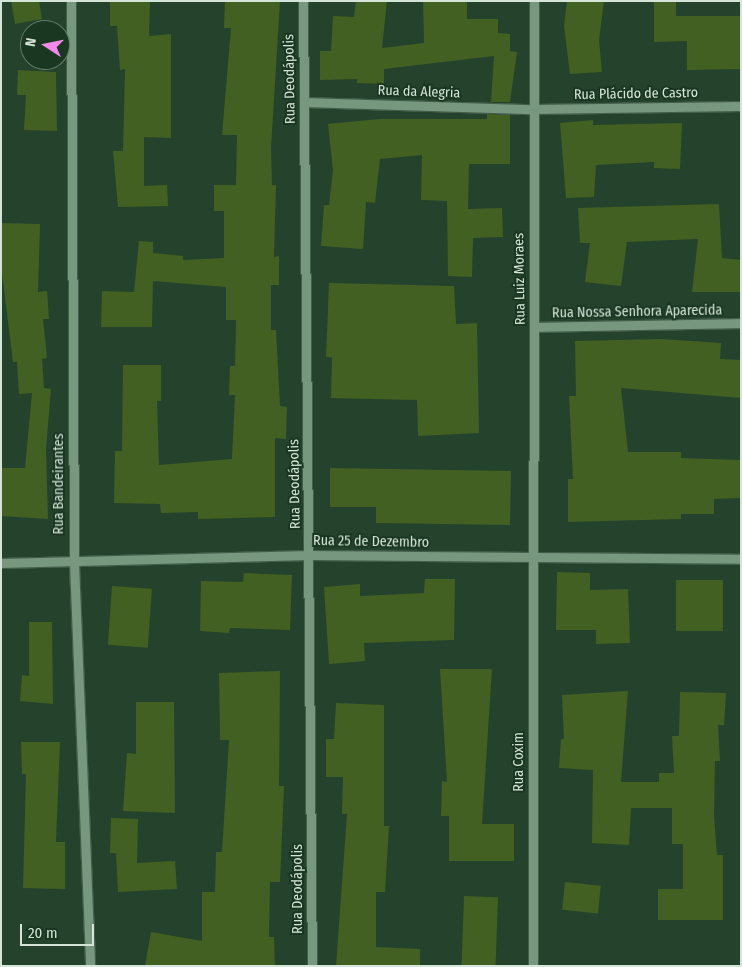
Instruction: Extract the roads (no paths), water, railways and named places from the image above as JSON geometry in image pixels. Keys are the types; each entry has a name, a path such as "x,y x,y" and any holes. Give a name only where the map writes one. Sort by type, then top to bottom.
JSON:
{"street":[{"name":"Rua Bandeirantes","path":"72,1 74,563 90,966"},
{"name":"Rua Deodápolis","path":"303,1 312,966"},
{"name":"Rua Luiz Moraes","path":"532,558 535,327 532,109 534,1"},
{"name":"Rua da Alegria","path":"304,102 532,109"},
{"name":"Rua Plácido de Castro","path":"532,109 741,106"},
{"name":"Rua Nossa Senhora Aparecida","path":"535,327 741,323"},
{"name":"Rua 25 de Dezembro","path":"1,564 309,555 741,559"},
{"name":"Rua Coxim","path":"532,558 533,966"}]}
